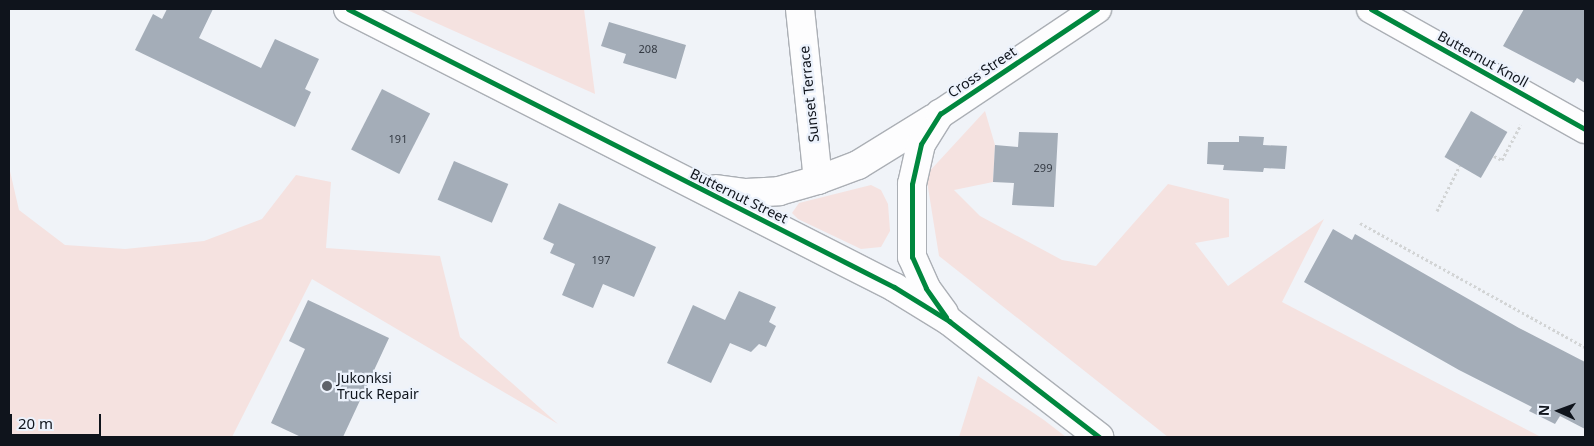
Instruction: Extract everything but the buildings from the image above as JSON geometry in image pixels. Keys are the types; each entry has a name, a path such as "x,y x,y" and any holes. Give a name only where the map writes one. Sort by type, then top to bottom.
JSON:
{"street":[{"name":"Butternut Street","path":"348,9 839,258 949,321 1099,437"},
{"name":"Sunset Terrace","path":"800,9 818,180"},
{"name":"Cross Street","path":"680,179 746,193 779,191 818,180 866,160 940,114 1097,9"},
{"name":"Butternut Knoll","path":"1371,9 1585,129"},
{"name":"Cross Street","path":"940,114 922,144 912,184 910,218 912,257 926,288 949,321"}],"path":[{"path":"1494,156 1502,160 1535,100"},
{"path":"1437,211 1460,166"},
{"path":"1360,223 1585,347"}],"shaded area":[{"path":"405,9 584,9 595,94"},
{"path":"985,111 995,145 993,182 954,190 980,216 1062,260 1096,266 1168,184 1229,199 1229,237 1195,243 1228,286 1324,219 1282,302 1541,437 1168,437 939,256 926,175"},
{"path":"9,167 19,210 65,245 125,249 204,241 262,219 296,175 331,182 326,248 440,256 460,337 558,424 312,279 232,437 9,437"},
{"path":"871,185 881,190 888,204 890,231 881,247 861,249 798,219 792,213 799,203"},
{"path":"978,376 1044,420 1066,437 959,437"}],"cycle path":[{"path":"348,9 894,287 949,321 1099,437"},
{"path":"946,317 926,288 912,257 912,184 921,144 940,114 1097,9"},
{"path":"1371,9 1585,129"}],"place":[{"name":"Jukonksi Truck Repair","path":"327,386"}]}
